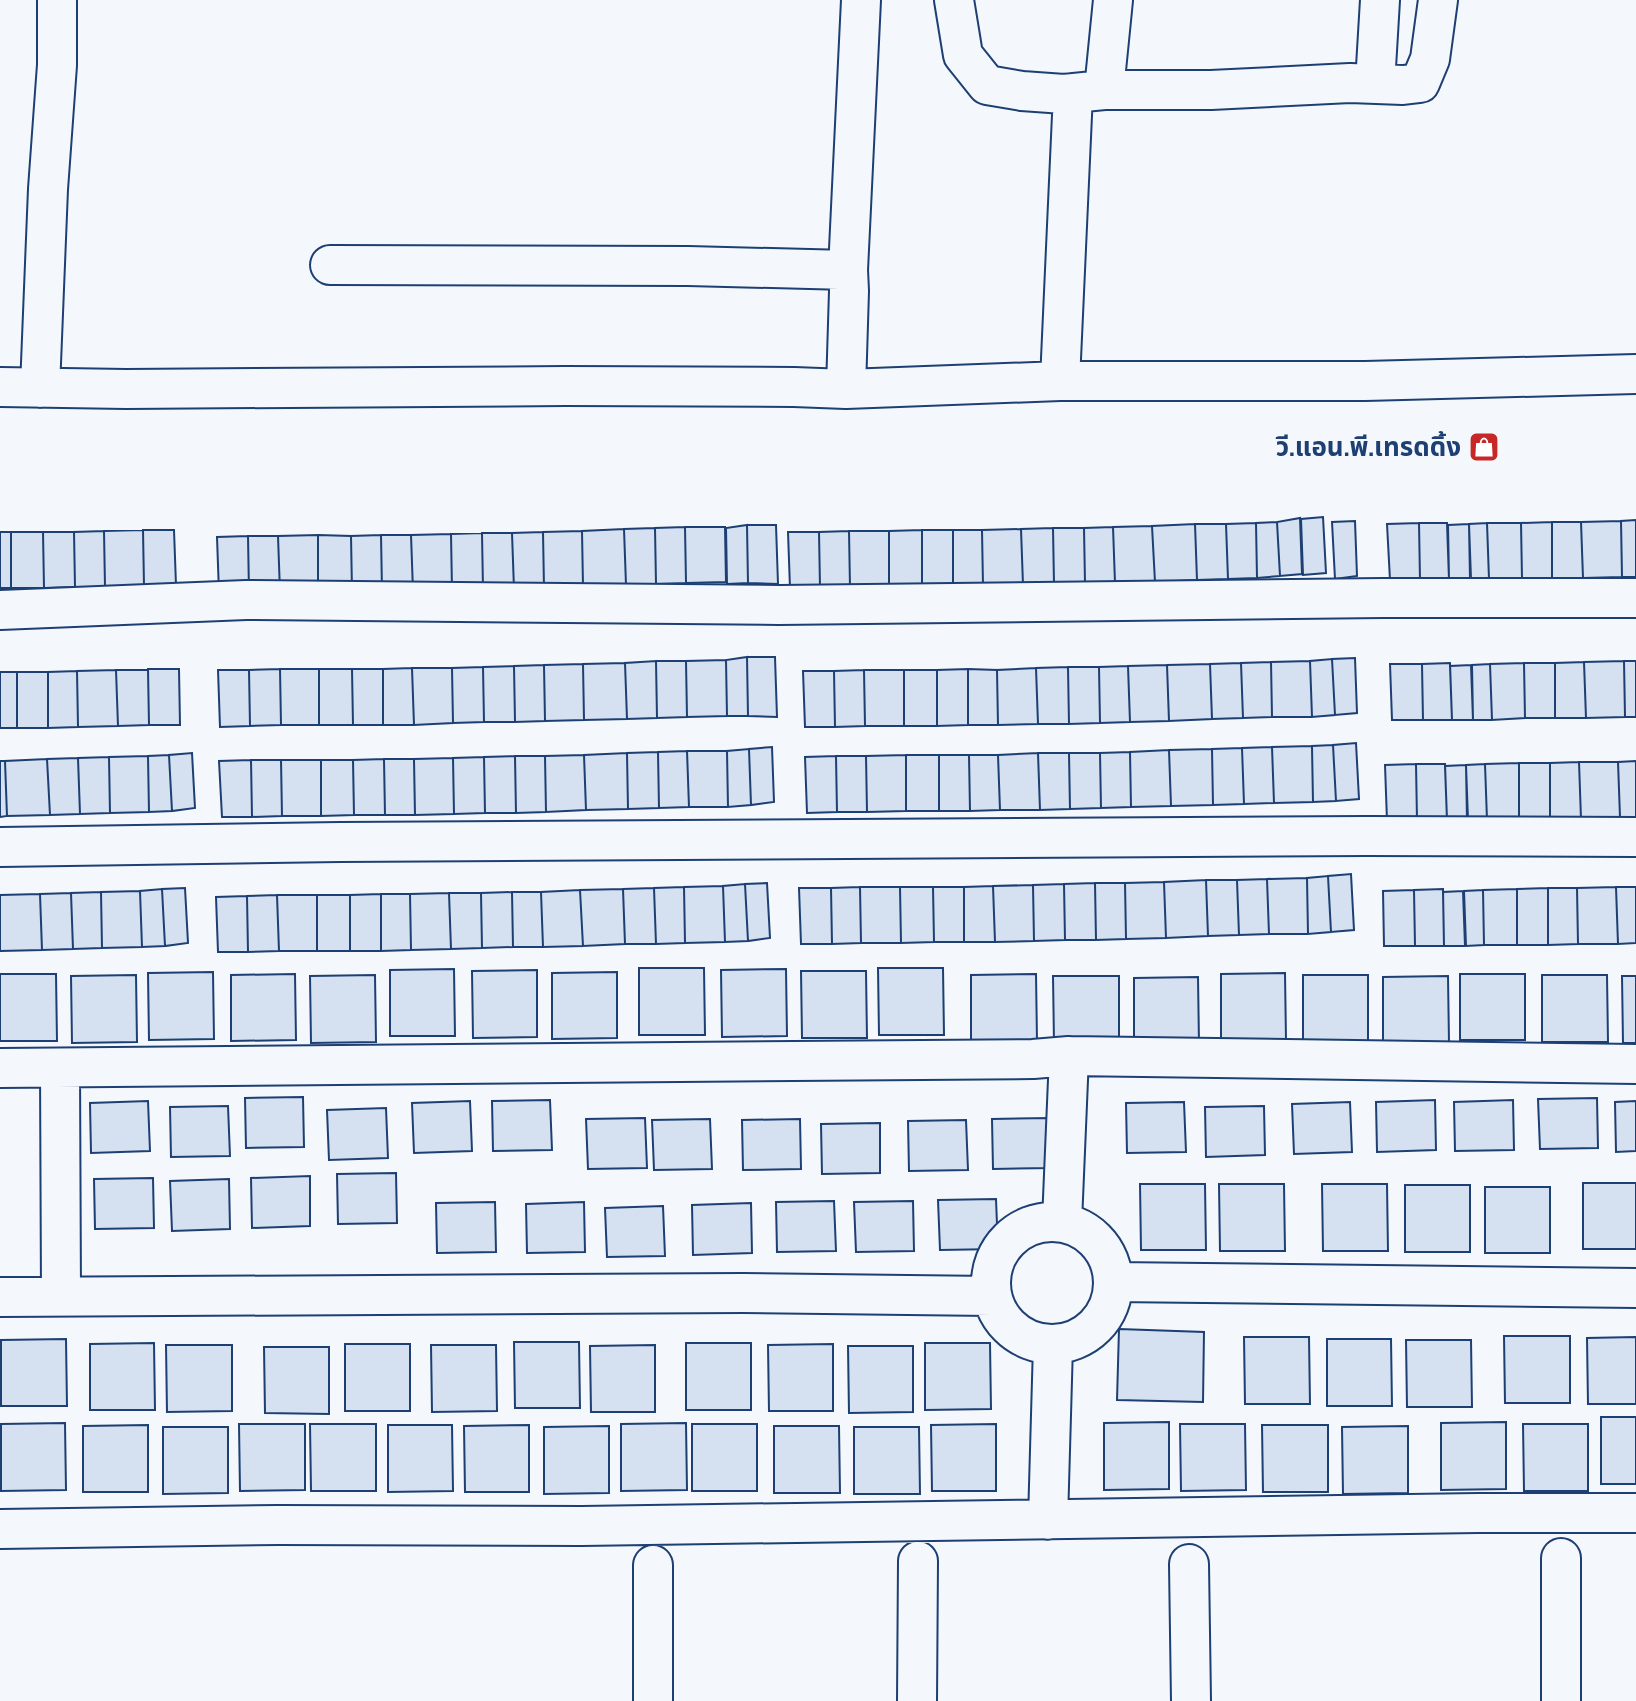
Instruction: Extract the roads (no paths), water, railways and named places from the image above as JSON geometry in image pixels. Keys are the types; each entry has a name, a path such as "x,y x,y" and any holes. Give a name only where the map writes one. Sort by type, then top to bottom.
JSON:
{"street":[{"path":"40,388 48,189 57,65 57,0"},
{"path":"846,389 848,270 861,0"},
{"path":"954,0 963,55 987,85 1022,91 1088,92 1420,83 1430,59 1438,0"},
{"path":"1060,382 1088,92 1114,0"},
{"path":"1375,84 1380,0"},
{"path":"330,265 688,266 848,270"},
{"path":"0,387 139,389 619,386 846,389 1060,382 1365,381 1636,373"},
{"path":"0,610 246,600 790,605 1636,597"},
{"path":"0,847 367,842 1636,837"},
{"path":"0,1068 1033,1059 1069,1056 1636,1064"},
{"path":"1062,1222 1069,1056"},
{"path":"60,1068 61,1296"},
{"path":"1062,1222 1082,1229 1099,1242 1110,1261 1114,1282 1110,1306 1097,1326 1077,1340 1053,1345 1032,1341 1014,1331 999,1316 992,1296 991,1272 999,1250 1016,1233 1038,1223 1062,1222"},
{"path":"1114,1282 1636,1288"},
{"path":"0,1297 743,1293 992,1296"},
{"path":"1048,1520 1053,1345"},
{"path":"0,1529 278,1525 582,1526 1636,1513"},
{"path":"1561,1558 1561,1701"},
{"path":"917,1701 918,1561"},
{"path":"1189,1564 1191,1701"},
{"path":"653,1565 653,1701"}],"place":[{"name":"วี.แอน.พี.เทรดดิ้ง","path":"1484,447"}]}
